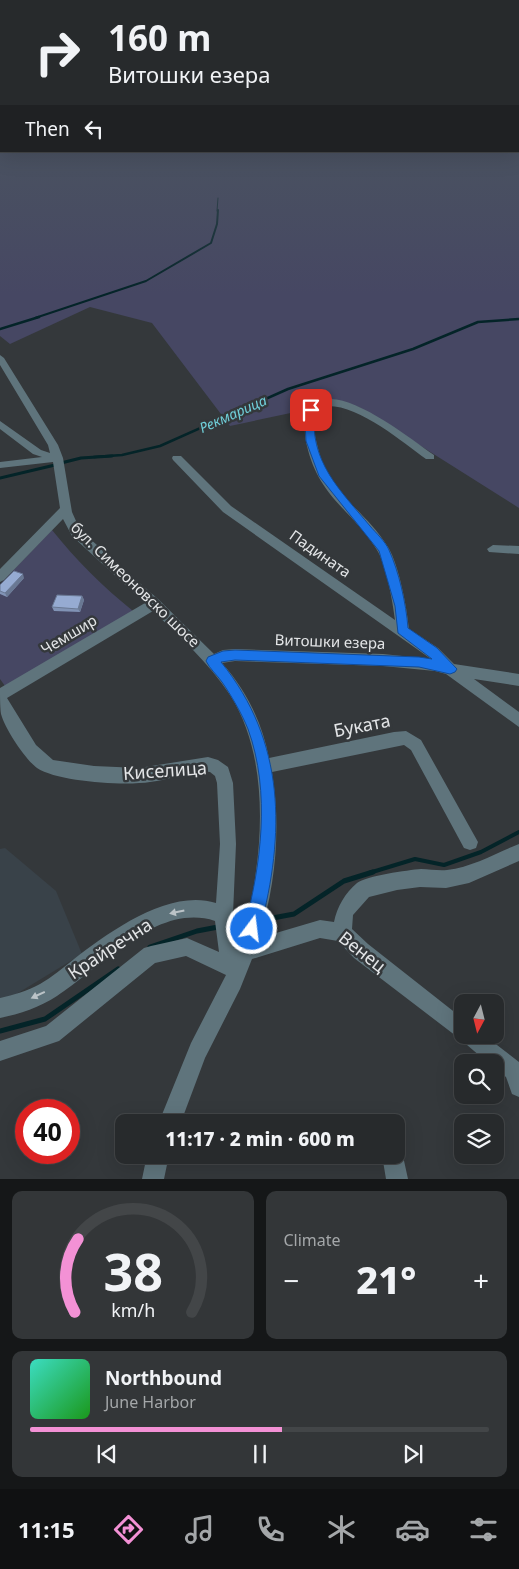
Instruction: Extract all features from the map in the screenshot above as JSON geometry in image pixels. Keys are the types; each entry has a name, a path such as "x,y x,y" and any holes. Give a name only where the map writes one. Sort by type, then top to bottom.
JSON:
{"street":[{"name":"бул. Симеоновско шосе","path":"0,358 5,374 53,445 59,462 68,521 76,533 154,604 212,661 227,679 254,727 265,766 269,816 268,848 263,889 173,1114"},
{"path":"402,630 401,606 384,550 323,476 311,441 309,423 311,410 318,404 329,401 344,404 361,411 430,457"},
{"path":"0,424 37,452 59,462"},
{"name":"Падината","path":"177,458 227,509 433,652 450,669"},
{"path":"0,465 59,462"},
{"path":"0,577 66,509"},
{"path":"493,549 519,550"},
{"name":"Чемшир","path":"0,695 154,604"},
{"name":"Витошки езера","path":"212,661 223,656 255,656 419,662 450,669 519,720"},
{"path":"450,669 519,680"},
{"name":"Киселица","path":"0,700 32,751 44,763 59,770 147,775 201,765 212,765 222,772 225,783 228,844 224,914 239,953"},
{"name":"Буката","path":"265,766 406,738 416,745 470,842"},
{"path":"342,932 345,911 364,890 398,881 420,878 446,879 468,874 519,852"},
{"name":"Крайречна","path":"0,1008 16,1005 44,993 86,961 132,930 164,915 185,910 206,909 224,914"},
{"name":"Венец","path":"239,953 320,929 342,932 361,951 454,1024"},
{"path":"0,1051 52,1034 151,955 187,947 239,953"},
{"path":"479,1044 517,1075"},
{"path":"153,1179 156,1164"},
{"path":"395,1164 398,1179"}],"shaded area":[{"path":"0,184 519,184 519,508 359,407 333,404 230,426 152,323 90,307 10,344 0,336"},
{"path":"52,530 90,573 133,611 5,686 0,679 0,584"},
{"path":"5,848 56,891 82,954 13,996 0,998 0,849"}],"building":[{"path":"14,571 23,574 5,593 0,591 0,585"},
{"path":"57,595 82,596 78,609 52,607"}],"waterway":[{"path":"217,211 218,198"},
{"path":"35,318 146,281 211,243 217,224 218,210"},
{"path":"0,329 39,317"},
{"name":"Рекмарица","path":"94,457 122,455 160,446 288,389 413,349 478,322 519,319"},
{"name":"Рекмарица","path":"61,463 81,458 112,456"},
{"name":"Рекмарица","path":"0,478 55,465"},
{"path":"369,873 415,859 444,865 481,852 519,832"},
{"path":"262,920 294,914 344,881 373,872"},
{"path":"232,925 250,922"},
{"path":"150,947 197,931 218,927"},
{"path":"0,1031 45,1019 118,969"}],"route":[{"path":"252,929 263,889 268,856 269,816 265,766 260,743 242,703 227,679 212,661 223,656 235,655 419,662 450,669 433,652 402,630 401,606 384,550 340,499 323,476 311,441 309,423 311,410"}]}
